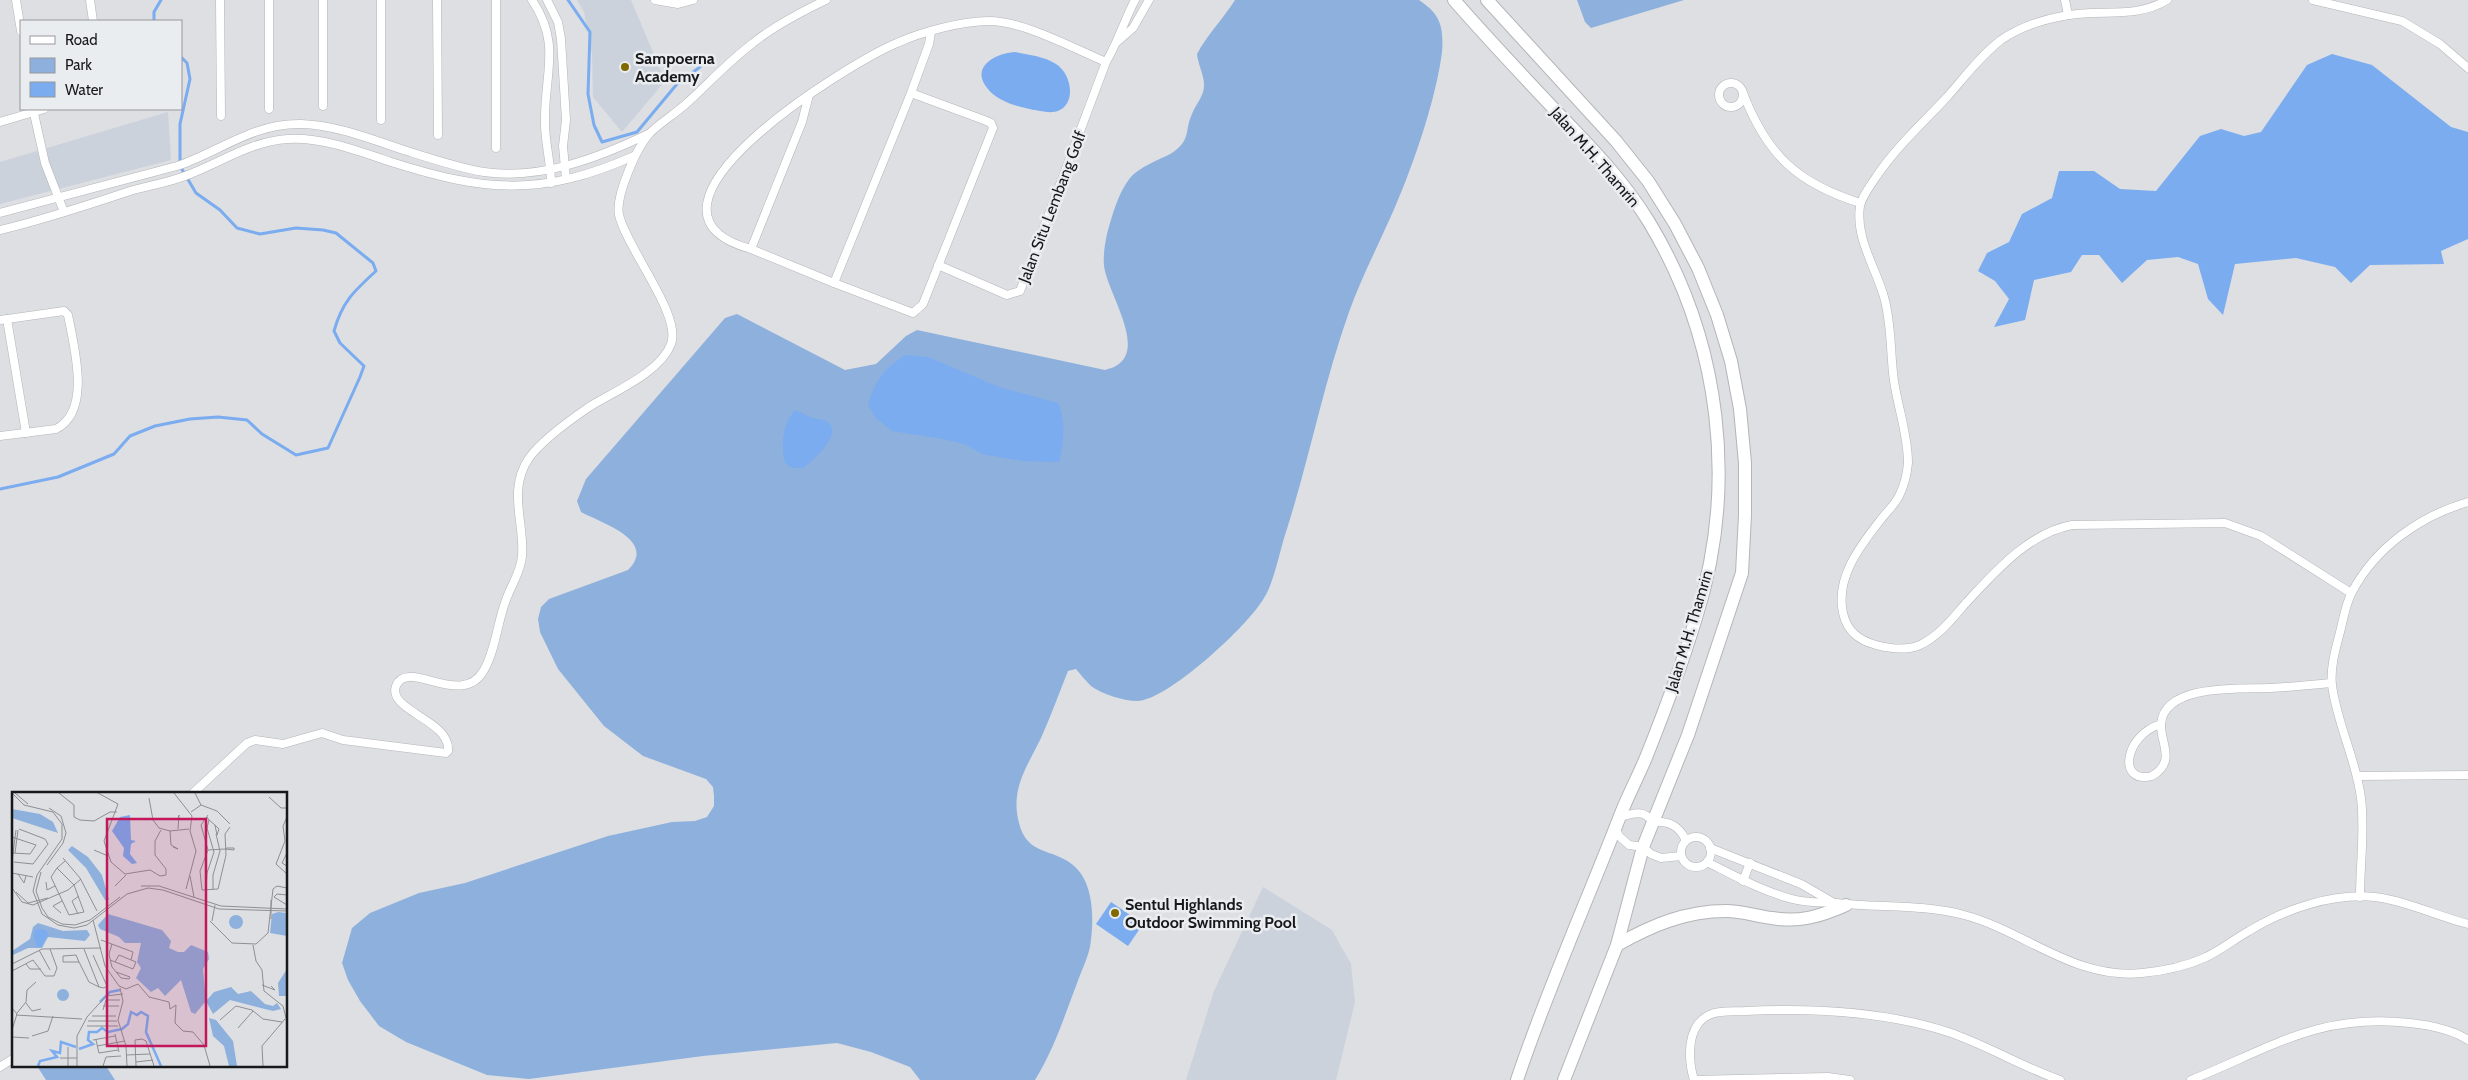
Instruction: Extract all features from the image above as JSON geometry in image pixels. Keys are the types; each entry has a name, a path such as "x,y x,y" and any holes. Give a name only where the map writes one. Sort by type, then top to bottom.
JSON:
{"main road":[{"name":"Jalan M.H. Thamrin","path":"1454,0 1626,188 1650,222 1673,266 1692,313 1708,364 1719,449 1719,502 1713,552 1697,616 1647,757 1563,953 1517,1080"},
{"name":"Jalan M.H. Thamrin","path":"1487,0 1574,92 1648,181 1675,224 1698,268 1717,315 1731,361 1740,409 1745,463 1742,573 1688,735 1643,847 1617,944 1564,1080"},
{"path":"1617,944 1654,925 1696,913 1728,911 1792,920 1811,919 1840,904"}],"street":[{"path":"16,0 20,25"},
{"path":"90,0 93,20"},
{"path":"220,0 221,116"},
{"path":"269,0 269,109"},
{"path":"324,0 324,106"},
{"path":"381,0 381,120"},
{"path":"437,0 438,135"},
{"path":"496,0 496,148"},
{"path":"532,0 540,12 549,37 548,92 545,117 552,183"},
{"path":"547,0 559,29 566,120 563,146 566,179"},
{"path":"655,0 678,4 693,0"},
{"path":"0,213 177,166 198,159 240,136 259,129 301,124 362,137 422,156 484,172 514,173 564,166 607,154 650,134 754,42 826,0"},
{"name":"Jalan Situ Lembang Golf","path":"938,265 1007,295 1020,291 1106,62 1118,41 1135,0"},
{"name":"Jalan Situ Lembang Golf","path":"1118,41 1133,28 1148,0"},
{"path":"2065,0 2068,15"},
{"path":"2167,0 2148,9 2131,12 2068,15 2026,26 2000,41 1964,76 1894,152 1875,178 1860,204 1864,239 1884,298 1889,322 1894,377 1904,424 1908,465 1905,482 1898,499 1881,519 1845,575 1841,591 1842,610 1846,626 1860,640 1899,650 1918,646 1935,636 1980,589 2022,550 2049,532 2072,526 2225,524 2261,536 2351,593"},
{"path":"2313,0 2402,22 2433,39 2468,68"},
{"path":"911,93 984,120 990,123 993,128 922,308 913,313 734,244 717,234 708,220 706,205 708,196 719,177 750,141 775,119 858,62 898,42 974,22 1001,22 1018,26 1106,62"},
{"path":"834,283 911,93 927,51 931,32"},
{"path":"548,92 563,92"},
{"path":"1743,93 1765,138 1785,164 1803,178 1822,189 1860,204"},
{"path":"751,249 802,122 809,95"},
{"path":"0,122 34,110 45,162 57,198 64,212"},
{"path":"194,792 247,743 255,740 283,744 322,733 343,740 446,753 448,751 449,744 445,735 401,701 396,692 397,686 402,679 409,677 450,686 466,686 477,681 488,663 506,597 521,564 523,552 518,499 523,470 528,459 562,426 638,379 666,356 672,344 672,328 669,314 640,262 618,211 619,198 634,156 650,134"},
{"path":"0,230 184,176 262,142 290,138 348,148 419,170 491,186 520,187 552,183 609,167 634,156"},
{"path":"548,145 563,146"},
{"path":"0,436 26,433 56,429 62,426 77,399 80,387 68,315 64,311 3,320 26,433"},
{"path":"2360,897 2362,829 2357,776 2344,736 2331,682 2336,650 2351,593 2367,570 2395,538 2432,516 2468,502"},
{"path":"2161,724 2140,735 2129,751 2129,764 2132,770 2141,776 2152,776 2162,766 2166,747 2161,724 2167,710 2176,703 2198,692 2218,688 2278,688 2331,682"},
{"path":"2357,776 2468,775"},
{"path":"1681,856 1661,858 1643,847 1629,845 1619,836 1618,823 1642,813 1653,822 1672,824 1680,830 1686,840"},
{"path":"1840,904 1801,884 1710,848 1700,837 1686,840 1682,844 1681,856 1686,864 1695,867 1707,862 1744,881 1792,899 1840,904 1937,910 1964,915 1994,924 2042,950 2094,970 2139,973 2182,967 2204,959 2278,915 2314,903 2360,897 2376,897 2410,905 2468,924"},
{"path":"1707,862 1710,848"},
{"path":"1744,881 1750,863"},
{"path":"1850,1080 1828,1077 1694,1080 1690,1059 1693,1035 1703,1019 1716,1013 1762,1010 1832,1012 1896,1018 1980,1044 2060,1080"},
{"path":"2191,1080 2304,1032 2346,1022 2368,1021 2420,1024 2462,1036 2468,1040"},
{"path":"0,1067 12,1059"}],"shaded area":[{"name":"Sampoerna Academy","path":"577,0 631,0 665,81 622,132 593,97 592,53 584,12"},
{"path":"168,112 171,160 0,204 0,162"},
{"path":"1263,887 1332,930 1351,964 1355,1002 1336,1080 1186,1080 1214,991"}],"green space":[{"path":"1235,0 1419,0 1432,10 1441,28 1442,52 1439,70 1430,110 1410,171 1349,312 1276,568 1264,598 1242,625 1206,660 1167,689 1150,698 1137,701 1125,700 1101,692 1091,686 1076,669 1068,671 1045,730 1021,779 1018,789 1017,811 1023,834 1034,846 1065,860 1080,873 1086,882 1089,892 1092,915 1090,947 1087,957 1053,1046 1035,1080 920,1080 910,1067 871,1052 837,1043 703,1056 529,1079 487,1075 406,1042 379,1026 360,1001 348,980 342,963 352,928 370,913 419,893 465,883 608,836 672,822 695,821 707,817 714,806 713,787 706,779 643,756 604,726 558,669 540,632 538,619 541,607 549,599 628,570 635,559 636,550 632,541 613,527 581,512 577,501 586,479 725,318 737,314 845,370 876,364 906,336 917,330 1105,370 1120,363 1127,353 1128,339 1104,265 1106,238 1113,212 1130,178 1144,167 1172,153 1185,139 1190,120 1204,88 1197,54 1205,40"},
{"path":"1577,0 1684,0 1591,28 1585,22"},
{"path":"38,1068 107,1068 115,1080 46,1080"}],"water":[{"path":"1015,52 1046,59 1056,64 1062,70 1067,77 1070,94 1064,107 1057,111 1047,112 1024,108 999,99 988,89 983,81 983,68 993,58"},
{"path":"2332,54 2372,65 2451,127 2468,132 2468,239 2441,251 2444,264 2370,265 2351,283 2335,267 2296,258 2235,264 2223,315 2208,299 2198,264 2178,257 2147,260 2122,283 2099,255 2082,255 2071,272 2034,280 2025,320 1994,327 2009,299 1995,281 1978,271 1987,253 2009,242 2022,214 2052,198 2059,171 2094,171 2120,189 2156,191 2200,136 2221,129 2244,136 2261,132 2307,65"},
{"path":"905,355 928,357 999,387 1058,403 1061,410 1063,432 1059,462 1023,461 982,454 964,444 892,431 876,418 868,405 881,376 891,365"},
{"path":"795,410 810,417 826,421 831,426 832,432 826,446 803,468 793,468 785,463 784,456 785,428"},
{"name":"Sentul Highlands Outdoor Swimming Pool","path":"1111,902 1143,924 1128,946 1096,924"}],"waterway":[{"path":"154,20 154,12 161,0"},
{"path":"568,0 590,32 588,94 594,125 602,142 637,132 677,84 700,67"},
{"path":"0,489 58,477 114,454 130,436 155,426 190,419 218,417 247,420 262,434 296,455 328,448 360,377 364,366 340,343 334,331 345,305 361,285 376,271 373,263 336,233 296,228 260,234 237,228 220,210 196,193 180,166 180,124 190,79 187,63 182,58"}],"place":[{"name":"Sampoerna Academy","path":"625,67"},
{"name":"Sentul Highlands Outdoor Swimming Pool","path":"1115,913"}]}
